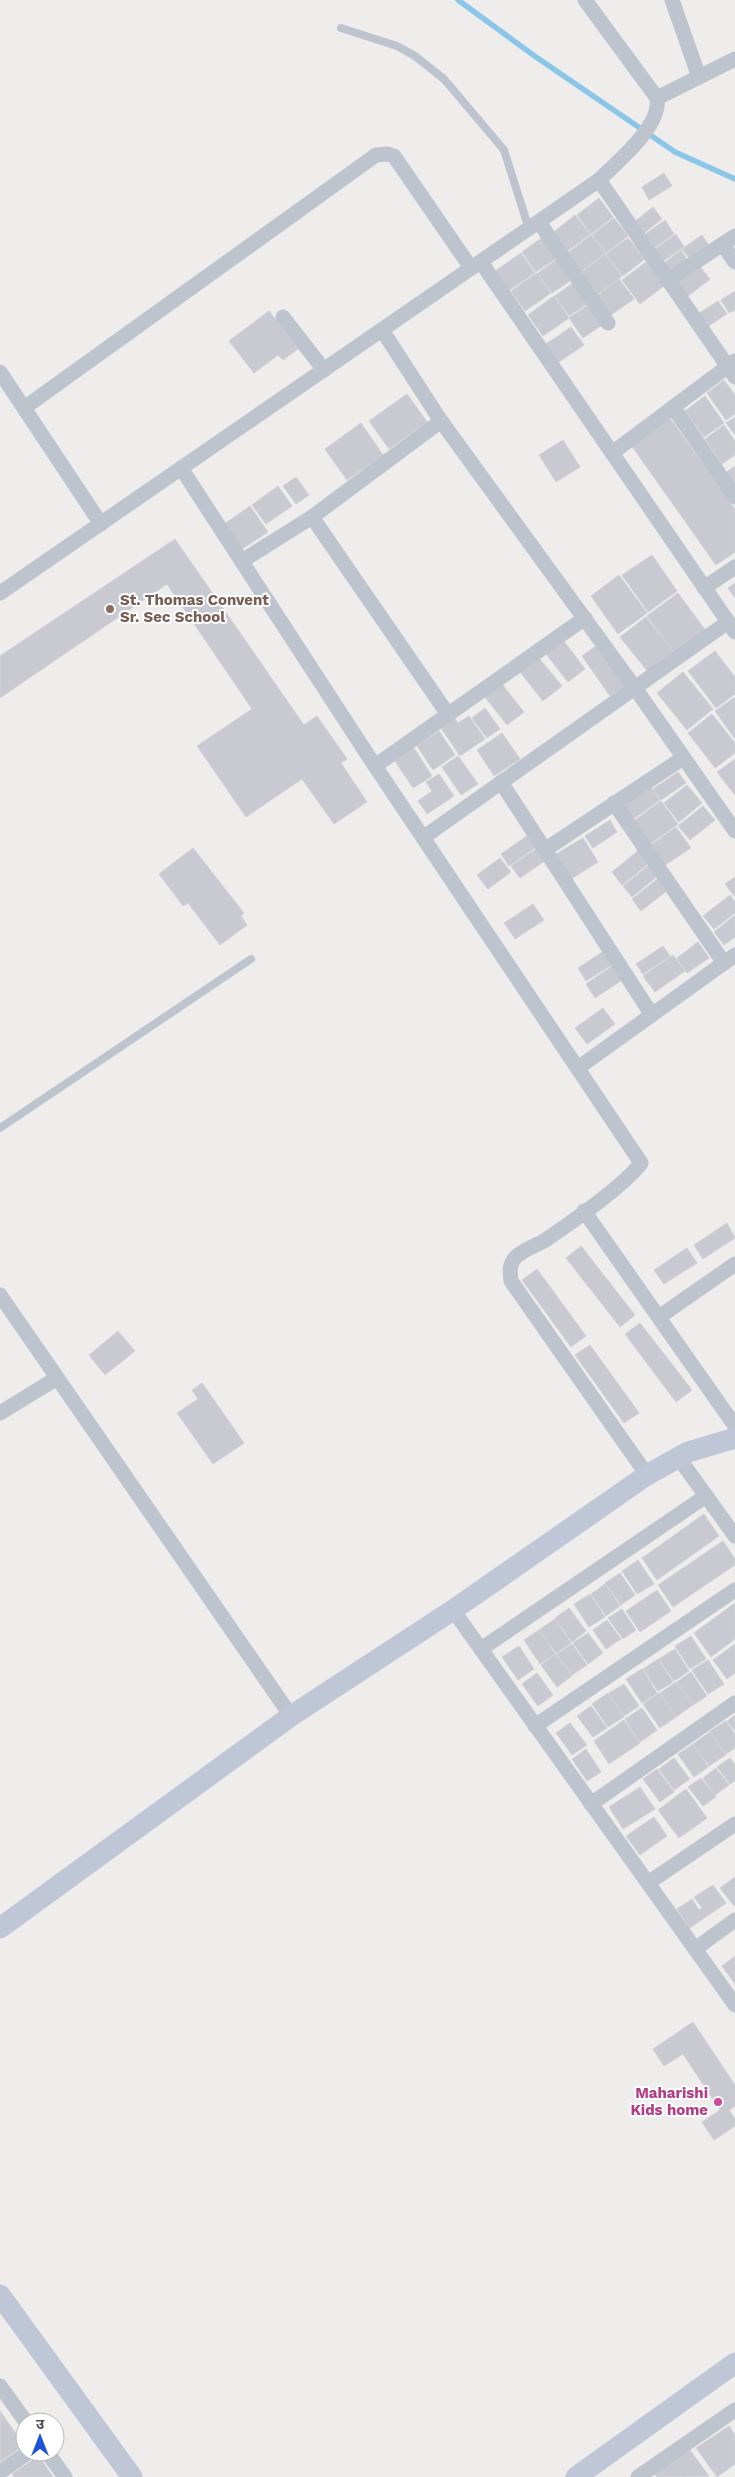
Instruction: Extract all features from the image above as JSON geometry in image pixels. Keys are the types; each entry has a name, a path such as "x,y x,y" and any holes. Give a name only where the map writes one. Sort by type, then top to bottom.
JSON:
{"street":[{"path":"0,593 599,180 652,122 657,107 657,98 585,0"},
{"path":"672,0 699,77"},
{"path":"657,98 735,59"},
{"path":"24,408 376,155 388,154 394,156 476,265 612,453 732,627 635,688 424,837"},
{"path":"599,180 668,280 733,368 673,407 612,453"},
{"path":"534,225 608,323"},
{"path":"668,280 729,241 735,262"},
{"path":"283,317 324,370"},
{"path":"382,330 440,421 585,618 735,831"},
{"path":"0,372 100,524"},
{"path":"673,407 735,497"},
{"path":"242,560 312,517 440,421"},
{"path":"181,468 375,766 641,1163 634,1173 544,1241 515,1257 510,1268 511,1281 647,1475"},
{"path":"312,517 447,713"},
{"path":"704,588 735,567"},
{"path":"375,766 447,713 585,618"},
{"path":"546,849 683,758"},
{"path":"501,782 652,1015"},
{"path":"578,1068 729,959 614,804"},
{"path":"584,1211 735,1426"},
{"path":"658,1317 735,1264"},
{"path":"0,1296 291,1716"},
{"path":"0,1413 57,1378"},
{"path":"0,1928 291,1716 453,1610 647,1475 678,1457 735,1438"},
{"path":"678,1457 735,1536"},
{"path":"481,1650 706,1496"},
{"path":"535,1726 735,1590"},
{"path":"453,1610 735,2005"},
{"path":"591,1804 735,1703"},
{"path":"648,1883 735,1824"},
{"path":"695,1949 735,1920"},
{"path":"0,2295 132,2477"},
{"path":"576,2477 735,2363"},
{"path":"0,2386 19,2412"},
{"path":"638,2477 735,2410"},
{"path":"0,2472 15,2462"},
{"path":"54,2462 65,2477"}],"lane":[{"path":"341,28 397,46 415,56 444,79 504,150 534,225"},
{"path":"0,1128 251,959"}],"building":[{"path":"664,173 672,186 649,200 642,187"},
{"path":"599,198 613,217 591,234 577,215"},
{"path":"653,207 662,219 644,233 634,222"},
{"path":"575,215 590,234 564,254 550,235"},
{"path":"614,218 628,236 606,253 592,235"},
{"path":"665,220 674,234 654,248 644,235"},
{"path":"676,234 684,247 663,261 655,249"},
{"path":"591,235 605,253 579,273 565,255"},
{"path":"702,235 710,247 691,261 682,249"},
{"path":"543,237 557,258 536,272 522,252"},
{"path":"628,238 645,259 623,276 606,254"},
{"path":"681,250 688,261 672,273 664,263"},
{"path":"521,253 535,273 508,291 495,271"},
{"path":"605,254 622,276 595,296 578,275"},
{"path":"559,258 573,279 552,293 538,273"},
{"path":"646,262 664,286 640,304 622,280"},
{"path":"698,264 710,279 687,297 675,281"},
{"path":"537,273 551,293 525,311 511,291"},
{"path":"619,279 634,299 608,317 594,298"},
{"path":"575,281 590,302 569,316 555,296"},
{"path":"735,291 735,310 729,313 721,300"},
{"path":"554,296 569,318 543,336 528,315"},
{"path":"718,301 727,314 707,327 698,314"},
{"path":"591,303 605,323 583,338 569,318"},
{"path":"269,311 298,349 283,360 278,355 254,373 229,341"},
{"path":"571,327 584,345 559,362 546,344"},
{"path":"724,380 735,395 735,414 726,420 707,393"},
{"path":"407,394 427,422 389,449 369,421"},
{"path":"705,396 724,423 704,437 685,411"},
{"path":"735,417 735,435 726,423"},
{"path":"670,418 735,509 735,552 716,565 631,445"},
{"path":"361,423 383,455 347,480 325,449"},
{"path":"724,425 735,441 735,455 722,464 705,439"},
{"path":"563,440 580,467 556,482 539,455"},
{"path":"735,466 735,487 725,473"},
{"path":"296,477 309,495 296,504 283,486"},
{"path":"278,486 292,506 266,524 252,505"},
{"path":"250,506 268,532 241,550 223,525"},
{"path":"175,539 304,725 317,716 347,759 341,763 367,802 334,824 302,779 246,817 197,746 252,709 167,584 0,698 0,656"},
{"path":"652,555 677,591 648,612 622,575"},
{"path":"619,575 647,613 618,634 591,596"},
{"path":"735,583 735,598 728,588"},
{"path":"678,593 706,631 675,654 647,616"},
{"path":"646,617 674,653 649,673 620,637"},
{"path":"563,640 585,669 568,682 546,654"},
{"path":"597,645 625,686 610,696 582,656"},
{"path":"715,651 735,677 735,694 716,708 688,671"},
{"path":"538,657 562,686 543,701 520,672"},
{"path":"683,672 713,709 687,730 657,693"},
{"path":"502,684 524,712 507,725 485,697"},
{"path":"735,697 735,739 715,711"},
{"path":"485,708 500,729 487,738 472,718"},
{"path":"712,714 735,743 735,753 715,768 688,733"},
{"path":"453,716 458,723 469,716 485,739 460,756 439,725"},
{"path":"439,731 455,755 433,770 417,746"},
{"path":"502,733 520,759 494,776 477,750"},
{"path":"412,745 432,776 413,788 393,758"},
{"path":"458,756 478,784 461,795 442,767"},
{"path":"735,759 735,795 717,772"},
{"path":"678,772 686,783 661,800 653,789"},
{"path":"439,774 454,796 427,814 418,801 432,791 426,782"},
{"path":"687,785 702,803 679,822 664,803"},
{"path":"650,786 660,800 633,819 623,805"},
{"path":"661,801 678,824 650,844 633,821"},
{"path":"703,806 715,820 690,840 678,826"},
{"path":"610,820 617,832 593,848 585,836"},
{"path":"676,827 691,848 662,867 648,847"},
{"path":"531,833 539,845 509,866 501,854"},
{"path":"583,838 598,862 571,879 556,854"},
{"path":"540,846 549,858 520,878 511,866"},
{"path":"193,848 244,913 241,916 247,925 220,945 188,903 183,906 159,874"},
{"path":"639,850 649,863 622,885 612,872"},
{"path":"500,858 511,872 488,889 477,875"},
{"path":"650,864 659,875 632,897 623,886"},
{"path":"660,877 669,889 641,911 632,899"},
{"path":"735,877 735,897 725,884"},
{"path":"730,895 735,902 735,913 714,929 703,916"},
{"path":"533,904 544,920 515,939 504,923"},
{"path":"735,915 735,937 724,945 714,932"},
{"path":"698,942 709,958 687,973 677,958"},
{"path":"663,946 670,956 643,974 636,964"},
{"path":"604,951 613,964 586,981 578,968"},
{"path":"673,955 685,971 655,992 643,976"},
{"path":"612,966 622,980 595,998 586,984"},
{"path":"603,1008 615,1024 587,1044 575,1028"},
{"path":"727,1223 735,1238 703,1259 694,1245"},
{"path":"581,1246 635,1315 620,1327 566,1258"},
{"path":"687,1248 697,1263 664,1284 654,1270"},
{"path":"537,1269 586,1336 571,1347 522,1280"},
{"path":"640,1323 692,1390 676,1402 625,1334"},
{"path":"118,1331 135,1351 105,1375 89,1355"},
{"path":"590,1345 639,1413 624,1423 575,1355"},
{"path":"202,1383 244,1443 213,1464 177,1413 198,1399 192,1390"},
{"path":"704,1514 719,1536 657,1580 642,1558"},
{"path":"723,1541 735,1559 735,1565 673,1607 658,1585"},
{"path":"638,1560 654,1584 637,1594 622,1571"},
{"path":"620,1573 635,1595 621,1605 605,1583"},
{"path":"605,1584 620,1606 606,1616 591,1594"},
{"path":"657,1590 671,1611 640,1632 626,1611"},
{"path":"590,1594 605,1617 589,1627 574,1604"},
{"path":"735,1603 735,1639 711,1657 694,1633"},
{"path":"569,1608 586,1631 572,1642 555,1618"},
{"path":"622,1609 636,1630 623,1639 608,1618"},
{"path":"555,1619 571,1643 556,1653 539,1630"},
{"path":"607,1620 621,1639 606,1649 593,1630"},
{"path":"539,1630 555,1654 540,1664 524,1640"},
{"path":"588,1633 603,1653 588,1664 573,1643"},
{"path":"691,1636 706,1659 690,1669 675,1646"},
{"path":"572,1644 587,1665 572,1675 557,1654"},
{"path":"735,1644 735,1673 727,1679 713,1660"},
{"path":"519,1646 534,1669 518,1680 502,1657"},
{"path":"675,1649 689,1671 674,1681 659,1659"},
{"path":"556,1654 572,1676 557,1687 541,1665"},
{"path":"658,1659 673,1682 658,1691 643,1669"},
{"path":"708,1660 724,1684 708,1694 692,1670"},
{"path":"642,1669 657,1693 642,1703 626,1679"},
{"path":"691,1672 707,1696 693,1705 677,1682"},
{"path":"537,1673 553,1695 538,1706 522,1684"},
{"path":"676,1682 693,1705 676,1717 660,1693"},
{"path":"624,1684 639,1706 624,1716 609,1693"},
{"path":"608,1693 624,1717 608,1727 592,1704"},
{"path":"659,1693 676,1717 660,1728 643,1704"},
{"path":"591,1706 607,1728 593,1737 577,1716"},
{"path":"642,1708 657,1730 640,1742 625,1719"},
{"path":"735,1715 735,1731 727,1721"},
{"path":"624,1720 640,1743 609,1764 594,1741"},
{"path":"726,1721 735,1734 735,1748 726,1754 710,1731"},
{"path":"570,1723 587,1745 572,1755 556,1733"},
{"path":"710,1732 726,1755 709,1766 693,1744"},
{"path":"693,1744 708,1767 694,1777 678,1754"},
{"path":"586,1749 601,1772 587,1781 572,1759"},
{"path":"674,1758 690,1779 674,1790 659,1769"},
{"path":"730,1758 735,1765 735,1781 730,1784 717,1767"},
{"path":"716,1768 729,1785 715,1795 703,1778"},
{"path":"657,1769 674,1792 660,1802 643,1779"},
{"path":"701,1778 716,1797 703,1806 688,1787"},
{"path":"640,1787 655,1809 623,1829 609,1807"},
{"path":"686,1789 707,1818 679,1838 658,1810"},
{"path":"654,1817 667,1836 640,1855 626,1836"},
{"path":"735,1877 735,1905 734,1906 720,1888"},
{"path":"713,1885 726,1903 690,1928 677,1909 692,1899 699,1910 702,1908 694,1897"},
{"path":"735,1956 735,1984 722,1966"},
{"path":"693,2022 735,2085 735,2106 729,2110 735,2119 735,2126 714,2140 702,2122 720,2110 683,2054 664,2066 653,2049"},
{"path":"0,2411 15,2432 15,2451 0,2462"},
{"path":"729,2426 735,2435 735,2464 717,2477 696,2448"},
{"path":"687,2446 709,2476 657,2477 654,2472"},
{"path":"30,2462 43,2462 53,2477 14,2477 12,2474"}],"waterway":[{"path":"458,0 536,57 675,152 735,179"}],"place":[{"name":"St. Thomas Convent Sr. Sec School","path":"110,609"},
{"name":"Maharishi Kids home","path":"718,2102"}]}
